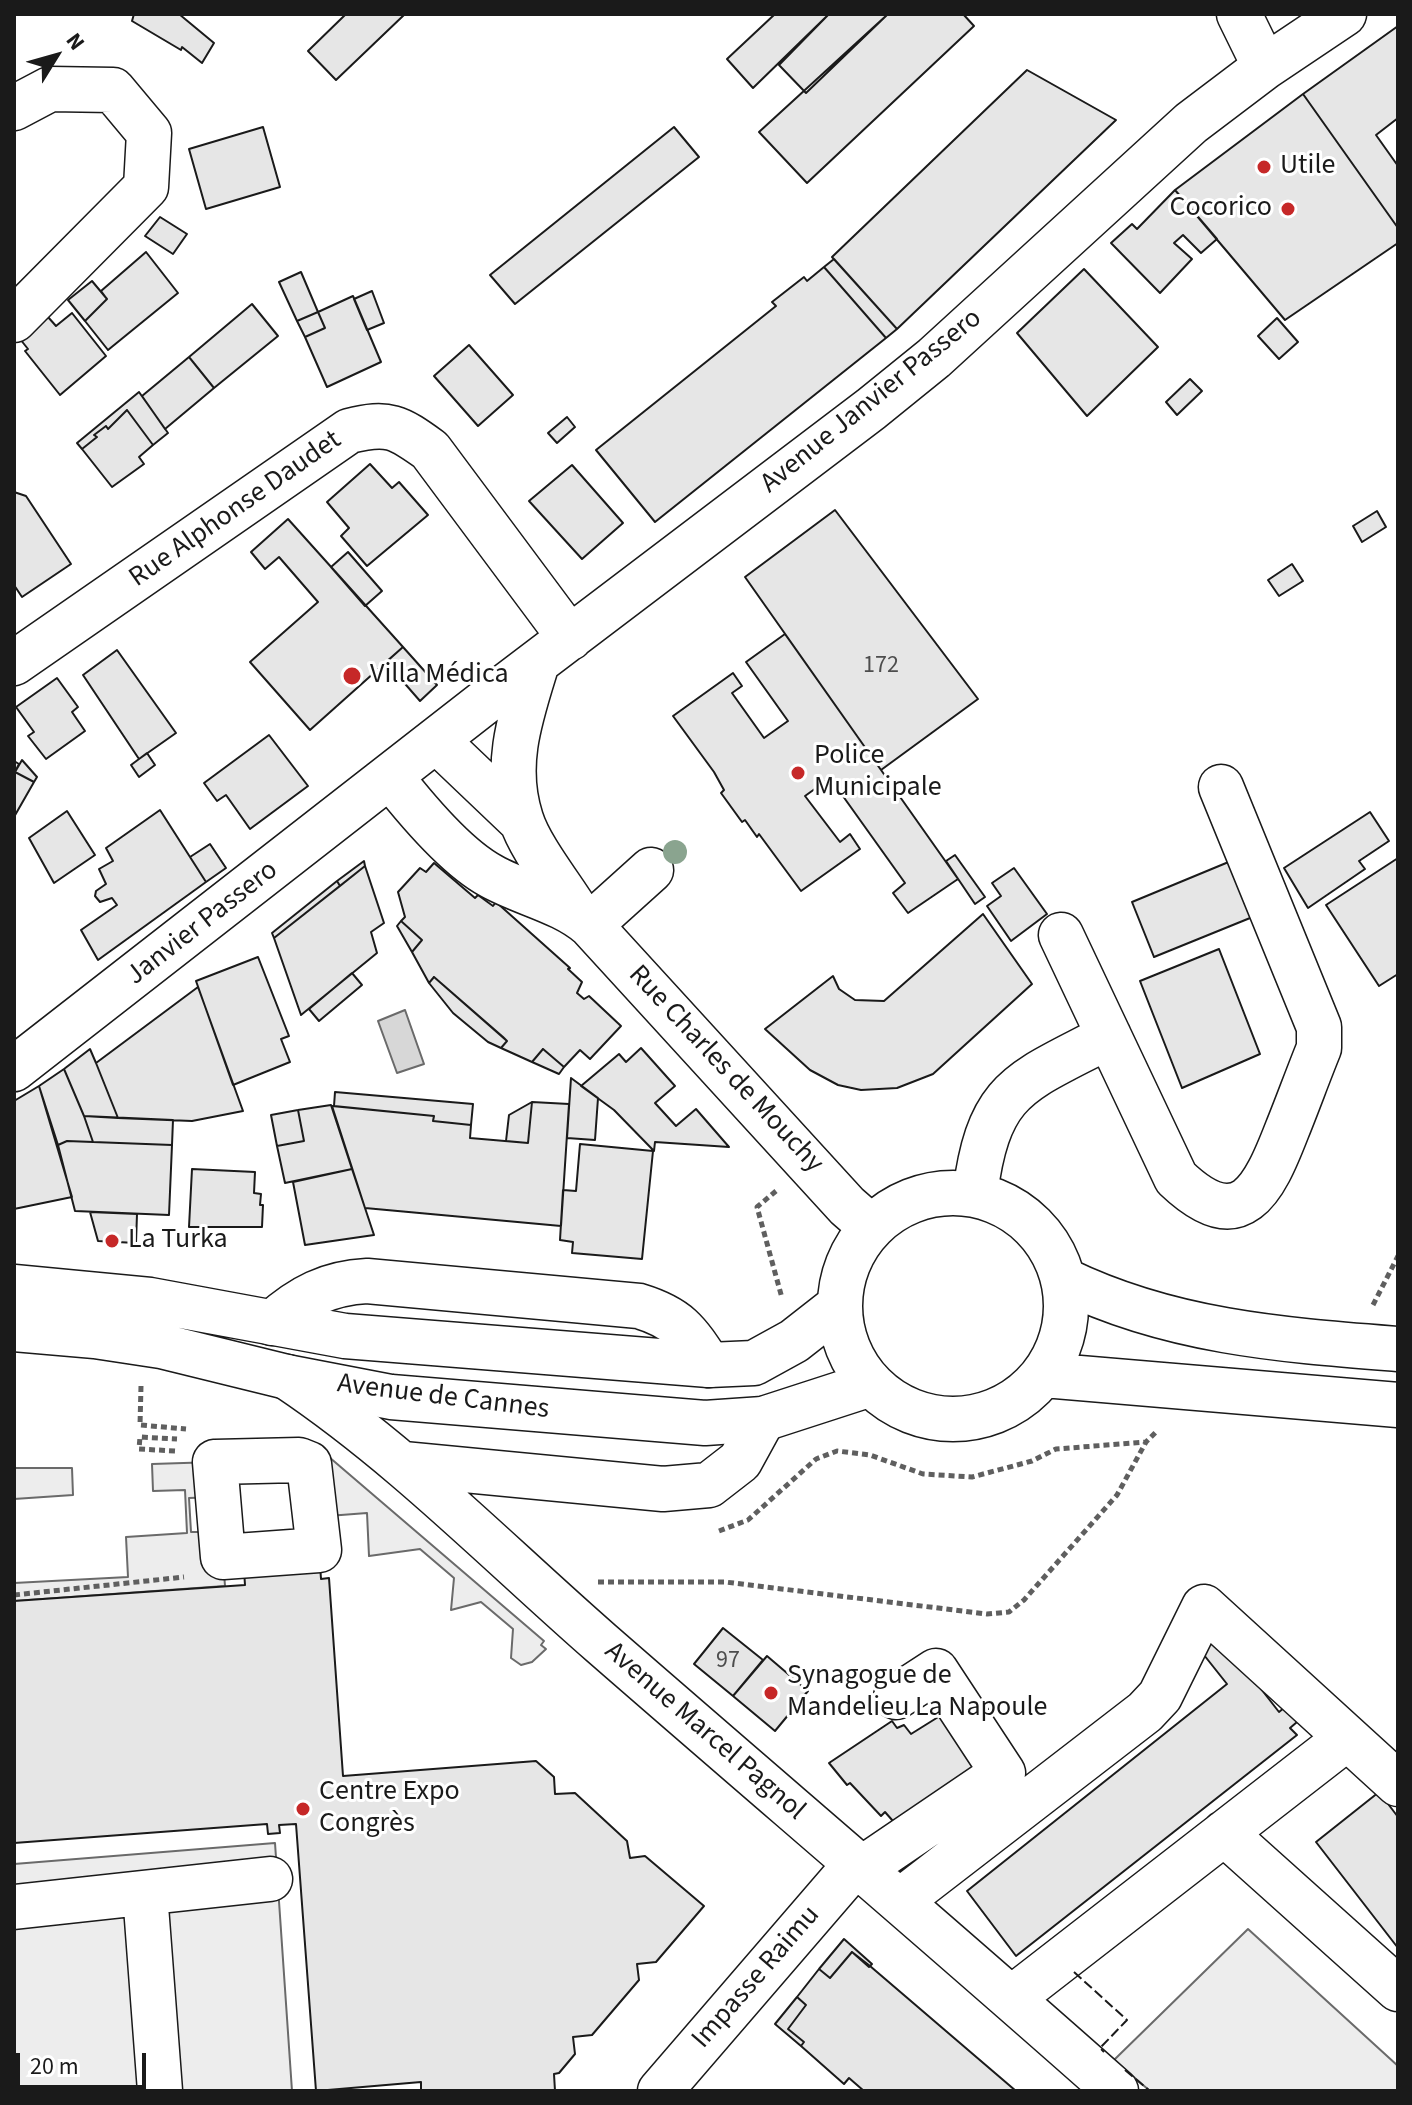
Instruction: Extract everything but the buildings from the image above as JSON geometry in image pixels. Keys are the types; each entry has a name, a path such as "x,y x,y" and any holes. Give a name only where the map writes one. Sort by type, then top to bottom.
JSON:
{"street":[{"path":"1239,14 1265,67"},
{"name":"Avenue Janvier Passero","path":"390,776 934,358 1191,123 1265,67 1344,14"},
{"path":"14,108 50,89 113,90 149,133 146,187 14,320"},
{"name":"Rue Alphonse Daudet","path":"14,663 349,431 377,424 401,429 430,450 554,650"},
{"name":"Rue Charles de Mouchy","path":"521,821 512,762 520,716 554,650"},
{"name":"Rue Charles de Mouchy","path":"436,740 521,821 584,919 847,1206 871,1227"},
{"name":"Rue Charles de Mouchy","path":"390,776 422,817 489,875 584,919"},
{"name":"Janvier Passero","path":"14,1069 390,776"},
{"path":"1061,935 1176,1178 1196,1197 1221,1205 1244,1203 1267,1180 1319,1048 1319,1027 1221,787"},
{"path":"584,919 651,870"},
{"path":"975,1194 983,1149 1001,1104 1018,1085 1109,1036"},
{"path":"937,1193 975,1194 1006,1205 1032,1224 1052,1250 1064,1280 1067,1314 1062,1335 1044,1375 1021,1398 992,1413 960,1419 928,1416 897,1404 871,1384 849,1347 840,1305 849,1263 871,1227 901,1205 937,1193"},
{"path":"1064,1280 1099,1297 1192,1327 1398,1349"},
{"path":"272,1323 311,1294 338,1283 367,1281 639,1306 664,1314 684,1328 709,1365"},
{"name":"Avenue de Cannes","path":"14,1287 150,1300 345,1336 709,1365 754,1363 794,1341 840,1305"},
{"name":"Avenue de Cannes","path":"14,1329 161,1346 287,1377 391,1397 705,1423 763,1419 871,1384"},
{"path":"1044,1375 1398,1405"},
{"name":"Avenue Marcel Pagnol","path":"287,1377 334,1408 403,1464 597,1640 1116,2091"},
{"path":"403,1464 663,1489 709,1485 740,1461 763,1419"},
{"path":"900,1901 1145,1712 1160,1696 1204,1607 1398,1784"},
{"name":"Impasse Raimu","path":"660,2091 858,1867 1003,1773 936,1671 896,1697"},
{"path":"1012,1998 1347,1738"},
{"path":"1224,1833 1398,1989"},
{"path":"14,1907 270,1879"},
{"path":"145,1893 160,2091"}],"path":[{"path":"1370,1312 1398,1256"},
{"path":"141,1383 140,1425 196,1430"},
{"path":"182,1439 140,1437 139,1449 184,1452"},
{"path":"547,1592 567,1582 725,1582 987,1614 1009,1612 1117,1495 1146,1442 1056,1449 1032,1461 972,1477 923,1474 870,1455 837,1451 816,1459 748,1520 709,1532"},
{"path":"14,1595 205,1575 202,1547 222,1544"}],"shaded area":[{"path":"405,1010 424,1064 397,1073 378,1021"},
{"path":"315,1445 544,1641 541,1645 546,1649 532,1662 521,1665 511,1658 513,1629 481,1602 451,1610 454,1578 420,1549 369,1556 367,1513 315,1517"},
{"path":"215,1462 217,1497 189,1498 191,1532 221,1532 225,1586 14,1601 14,1583 128,1577 126,1537 187,1533 185,1490 153,1491 152,1464"},
{"path":"14,1468 72,1468 73,1495 14,1499"},
{"path":"275,1843 292,2091 14,2091 14,1864"},
{"path":"1248,1929 1398,2066 1398,2091 1150,2091 1114,2060"}],"fence":[{"path":"1074,1972 1127,2020 1100,2048 1104,2052"},
{"path":"1125,2070 1150,2091"}],"place":[{"name":"Utile","path":"1264,167"},
{"name":"Cocorico","path":"1288,209"},
{"name":"Villa Médica","path":"352,676"},
{"name":"Police Municipale","path":"798,773"},
{"name":"La Turka","path":"112,1241"},
{"name":"Synagogue de Mandelieu La Napoule","path":"771,1693"},
{"name":"Centre Expo Congrès","path":"303,1809"}]}
